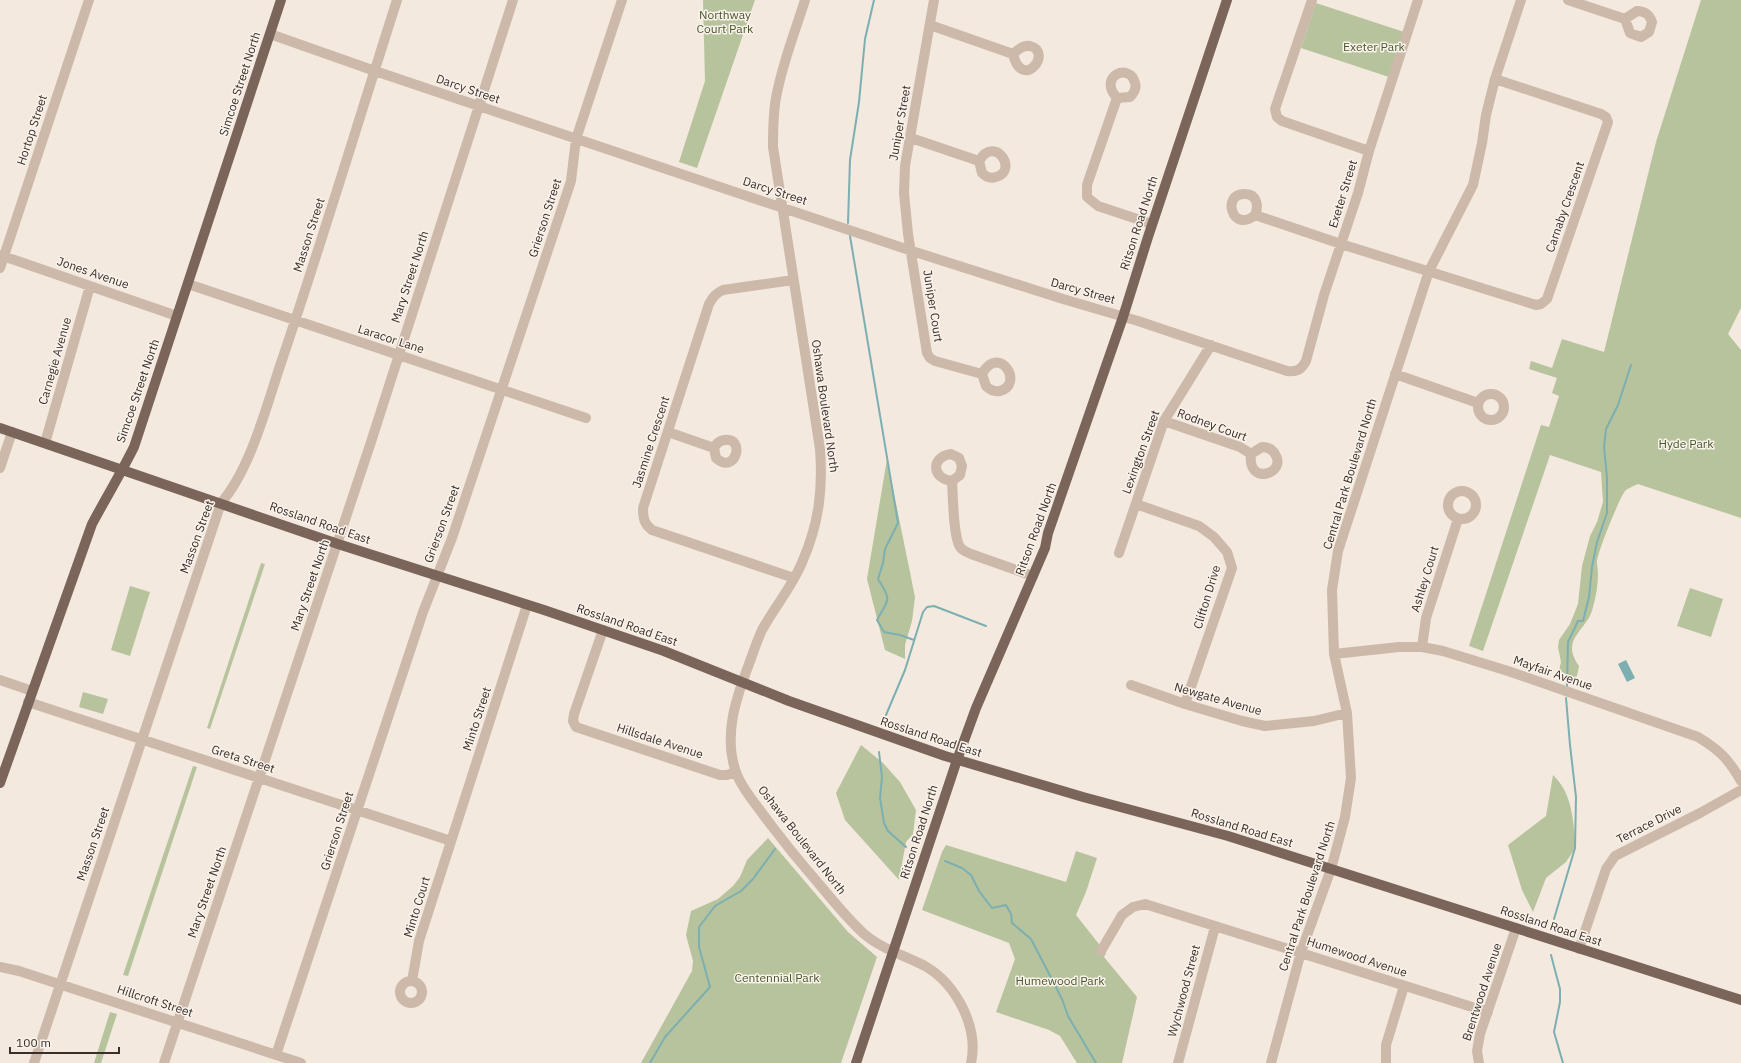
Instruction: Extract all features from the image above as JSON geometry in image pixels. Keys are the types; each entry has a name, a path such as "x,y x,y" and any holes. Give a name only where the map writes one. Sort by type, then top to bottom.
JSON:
{"main road":[{"name":"Simcoe Street North","path":"0,784 92,524 134,446 281,0"},
{"name":"Ritson Road North","path":"856,1063 957,760 976,708 1045,548 1048,533 1123,317 1152,224 1227,0"},
{"name":"Rossland Road East","path":"0,428 338,544 664,651 845,722 957,760 1083,797 1228,836 1741,1000"}],"street":[{"name":"Hortop Street","path":"0,268 2,256 89,0"},
{"name":"Masson Street","path":"34,1063 220,503 235,484 251,450 295,321 397,0"},
{"name":"Mary Street North","path":"164,1063 338,544 513,0"},
{"name":"Grierson Street","path":"276,1055 423,612 452,538 571,182 576,139 622,0"},
{"name":"Oshawa Boulevard North","path":"805,0 786,59 774,111 773,147 820,449 822,477 820,504 811,539 794,578 762,632 742,682 735,706 731,732 731,747 736,772 750,796 771,826 846,916 870,940 926,967 943,981 958,997 967,1018 973,1042 971,1063"},
{"name":"Juniper Street","path":"912,251 908,234 904,193 905,166 934,0"},
{"path":"1312,0 1276,110 1276,117 1282,121 1369,150"},
{"name":"Exeter Street","path":"1274,365 1294,371 1302,368 1306,361 1322,302 1358,193 1369,150 1418,0"},
{"name":"Central Park Boulevard North","path":"1271,1063 1301,952 1331,869 1345,817 1351,778 1347,713 1334,654 1332,590 1338,551 1429,271 1473,185 1482,144 1486,115 1495,79 1521,0"},
{"path":"1568,0 1625,19"},
{"path":"930,25 1013,54"},
{"name":"Darcy Street","path":"270,34 478,106 912,251 1063,300 1123,317 1274,365"},
{"name":"Carnaby Crescent","path":"1429,271 1536,305 1541,304 1547,299 1606,130 1608,122 1606,117 1602,114 1495,79"},
{"path":"1117,98 1089,179 1088,197 1098,206 1152,224"},
{"path":"911,138 979,161"},
{"path":"1255,215 1341,244 1429,271"},
{"name":"Juniper Court","path":"912,251 927,353 930,358 982,374"},
{"name":"Jones Avenue","path":"2,256 177,316"},
{"name":"Jasmine Crescent","path":"793,280 724,290 717,293 712,298 643,508 643,517 646,525 652,530 794,578"},
{"name":"Laracor Lane","path":"188,284 295,321 502,388 586,418"},
{"name":"Carnegie Avenue","path":"45,443 90,286"},
{"name":"Lexington Street","path":"1119,553 1164,421 1211,345"},
{"path":"1395,374 1478,403"},
{"name":"Rodney Court","path":"1164,421 1240,447 1251,454"},
{"path":"0,468 12,432"},
{"path":"668,432 714,448"},
{"path":"952,481 955,525 960,547 964,551 971,554 1033,576"},
{"name":"Clifton Drive","path":"1136,504 1199,526 1214,537 1227,552 1232,568 1185,704"},
{"name":"Ashley Court","path":"1422,647 1426,618 1458,519"},
{"name":"Minto Street","path":"451,841 527,605"},
{"name":"Hillsdale Avenue","path":"603,630 574,714 573,721 576,726 720,775 727,775 736,772"},
{"name":"Mayfair Avenue","path":"1334,654 1399,647 1422,647 1443,651 1508,671 1698,737 1717,749 1732,766 1741,780"},
{"path":"0,680 32,691"},
{"name":"Newgate Avenue","path":"1131,685 1185,704 1242,721 1265,726 1314,721 1347,713"},
{"name":"Greta Street","path":"28,702 142,738 451,841"},
{"name":"Terrace Drive","path":"1579,949 1606,869 1615,856 1700,813 1741,790"},
{"name":"Minto Court","path":"412,981 419,941 451,841"},
{"name":"Humewood Avenue","path":"1101,951 1122,915 1133,907 1145,904 1488,1012"},
{"name":"Wychwood Street","path":"1178,1063 1215,926"},
{"name":"Brentwood Avenue","path":"1479,1063 1477,1046 1516,928"},
{"name":"Hillcroft Street","path":"0,967 19,971 60,984 301,1063"},
{"path":"1386,1063 1386,1045 1404,986"}],"green space":[{"name":"Northway Court Park","path":"703,0 755,0 697,168 679,162 705,81"},
{"name":"Hyde Park","path":"1701,0 1741,0 1741,308 1728,334 1741,350 1741,518 1638,484 1625,491 1609,525 1598,557 1598,582 1593,607 1586,622 1573,641 1572,648 1579,666 1577,676 1574,678 1559,671 1561,662 1558,647 1559,640 1570,624 1578,604 1582,566 1590,536 1597,522 1603,502 1601,472 1550,455 1483,651 1469,646 1541,425 1549,427 1559,396 1552,393 1557,378 1529,369 1531,361 1552,368 1562,339 1604,352 1656,142"},
{"name":"Exeter Park","path":"1316,3 1404,32 1389,77 1301,48"},
{"path":"887,459 915,597 912,621 905,645 905,659 885,650 867,579"},
{"path":"261,563 265,564 210,729 207,728"},
{"path":"130,586 150,592 130,656 111,650"},
{"path":"1690,588 1723,599 1711,637 1677,626"},
{"path":"83,692 108,699 103,714 79,707"},
{"path":"861,745 883,763 900,782 916,810 913,834 906,842 899,880 845,820 836,793"},
{"path":"193,766 197,767 128,976 123,975"},
{"path":"1553,775 1560,782 1565,791 1571,808 1576,847 1566,862 1546,878 1533,912 1522,890 1508,845 1546,816"},
{"name":"Centennial Park","path":"768,838 848,932 877,957 841,1063 641,1063 692,971 693,961 686,935 691,911 718,899 733,886 740,877 747,860"},
{"name":"Humewood Park","path":"946,845 1066,882 1076,851 1097,858 1086,892 1076,915 1106,953 1104,957 1137,997 1122,1063 1077,1063 1060,1036 1049,1030 996,1012 1015,959 1009,943 922,910 942,852"},
{"path":"110,1012 117,1014 101,1063 94,1063"}],"water":[{"path":"1626,660 1635,678 1627,682 1618,664"}],"waterway":[{"path":"848,223 850,160 859,102 865,39 874,0"},
{"path":"850,236 898,523 885,549 883,563 878,579 887,596 887,600 877,620 884,632 900,635 914,640"},
{"path":"1567,686 1568,642 1578,621 1583,621 1589,597 1592,567 1597,542 1607,513 1607,477 1604,447 1606,429 1618,405 1631,365"},
{"path":"886,715 905,670 923,612 927,607 934,606 986,626"},
{"path":"1554,919 1575,848 1576,797 1566,698"},
{"path":"879,752 882,777 880,798 884,823 888,831 906,847"},
{"path":"650,1063 665,1037 710,987 699,947 699,927 715,906 741,891 753,879 775,849"},
{"path":"945,861 962,868 971,875 979,891 992,908 1006,905 1011,914 1012,923 1031,939 1062,999 1068,1016 1096,1063"},
{"path":"1551,955 1560,989 1560,1002 1554,1032 1563,1063"}]}
